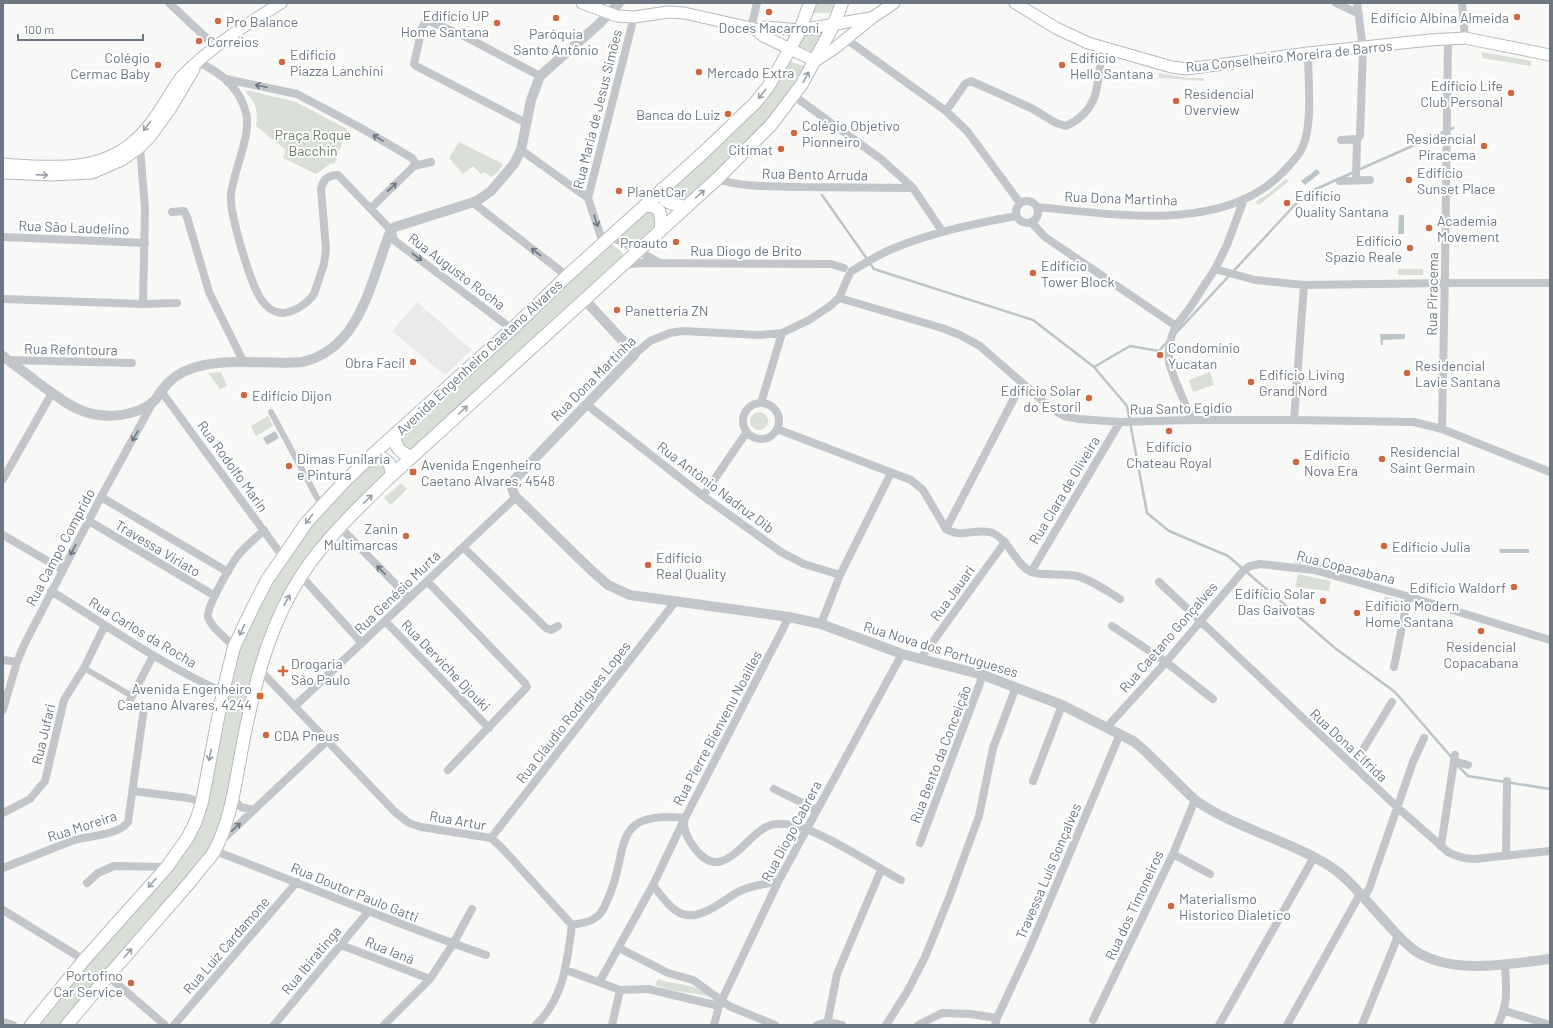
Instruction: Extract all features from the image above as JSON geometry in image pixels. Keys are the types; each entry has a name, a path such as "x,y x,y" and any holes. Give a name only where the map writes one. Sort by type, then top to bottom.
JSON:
{"main road":[{"path":"3,164 78,166 91,164 122,151 143,131 181,77 228,36 280,3"},
{"path":"582,3 618,16 634,16 668,12 684,13 754,29 765,27 800,30 873,17"},
{"name":"Avenida Engenheiro Caetano Alvares","path":"31,1025 84,960 166,867 188,837 196,821 202,802 223,692 234,647 267,580 307,522 321,505 371,456 512,329 566,276 662,190 755,103 768,87 790,49 800,30 810,3"},
{"name":"Avenida Engenheiro Caetano Alvares","path":"67,1025 188,885 216,847 227,820 246,723 259,669 276,623 301,576 340,527 391,476 717,179 771,125 794,96 815,60 834,24 842,3"},
{"path":"754,29 763,36 815,60 826,54 873,17 894,3"},
{"name":"Rua Conselheiro Moreira de Barros","path":"1015,3 1071,36 1102,48 1172,67 1186,69 1308,53 1465,38 1550,54"},
{"path":"3,173 51,175 92,174 122,160 140,147 152,134 171,108 200,60"},
{"path":"662,190 669,203 686,207"},
{"path":"644,206 652,206 659,210 662,218 661,230"},
{"path":"396,433 395,439 398,449 404,454 412,457"},
{"path":"371,456 382,457 387,460 391,466 391,476"}],"street":[{"path":"169,3 215,46"},
{"path":"6,358 52,393 83,411 118,415 132,412 153,402 173,378 181,372 194,367 222,363 302,362 313,360 337,345 357,321 391,230 395,226 472,202 491,191 500,182 514,164 521,150 531,100 540,76 609,14 619,3"},
{"path":"754,29 757,3"},
{"path":"1336,3 1359,14"},
{"path":"1356,180 1357,139 1360,136 1362,48 1357,3"},
{"path":"1462,3 1465,38"},
{"name":"Rua Maria de Jesus Simões","path":"521,150 588,198 634,16"},
{"path":"526,123 416,66 414,64 422,28 425,22 429,20 466,37 540,76"},
{"path":"846,39 946,111 967,131 1020,203"},
{"name":"Rua Piracema","path":"1442,429 1448,39"},
{"path":"946,111 965,84 970,81 1032,108 1056,123 1066,126 1085,113 1094,101 1102,48"},
{"name":"Rua Dona Martinha","path":"1037,207 1110,214 1158,216 1190,214 1214,209 1244,199 1265,188 1279,176 1303,148 1309,121 1308,53"},
{"path":"200,60 226,79 297,94 311,100 412,158 415,163 414,166"},
{"name":"Rua Augusto Rocha","path":"226,79 242,101 246,113 247,126 231,196 232,208 254,287 268,308 276,312 283,313 302,305 314,294 324,264 326,249 321,189 322,183 332,175 338,175 391,230 395,241 512,329"},
{"path":"794,96 881,159 913,188 942,231"},
{"path":"1341,140 1357,139"},
{"path":"140,147 145,209 143,304"},
{"path":"370,208 414,166 431,162"},
{"name":"Rua Bento Arruda","path":"717,179 727,182 768,186 913,188"},
{"path":"1340,180 1370,180"},
{"path":"588,198 607,239 639,250 661,263"},
{"path":"1192,420 1175,380 1170,363 1169,349 1172,335 1176,326 1215,269 1244,199"},
{"path":"1029,201 1037,207 1038,210 1036,217 1031,222 1022,222 1016,216 1016,208 1020,203 1029,201"},
{"path":"472,202 566,276"},
{"path":"172,212 184,211 187,216 208,292 244,363"},
{"path":"838,298 847,271 891,249 942,231 1016,216"},
{"path":"1031,222 1044,237 1176,326"},
{"name":"Rua São Laudelino","path":"3,237 145,243"},
{"name":"Rua Diogo de Brito","path":"623,265 661,263 831,264 847,271"},
{"path":"1215,269 1255,280 1304,286 1445,283 1550,283"},
{"path":"1294,420 1304,286"},
{"name":"Rua Dona Martinha","path":"516,497 512,492 514,480 586,404 635,354 650,341 670,332 684,331 759,335 782,334 809,320 838,298"},
{"name":"Rua Santo Egidio","path":"838,298 942,328 960,335 980,346 1052,409 1064,416 1079,419 1120,422 1192,420 1414,422 1442,429 1550,472"},
{"path":"3,299 143,304 177,303"},
{"path":"585,300 635,354"},
{"path":"761,403 782,334"},
{"name":"Rua Refontoura","path":"6,358 132,363"},
{"path":"946,529 1022,383"},
{"name":"Rua Rodolfo Marin","path":"161,391 264,530 282,557"},
{"path":"3,479 52,393"},
{"name":"Rua Campo Comprido","path":"3,710 17,662 24,645 51,591 153,402"},
{"name":"Rua Antônio Nadruz Dib","path":"586,404 703,496 793,559 840,575"},
{"path":"754,404 768,404 777,412 779,424 777,429 772,436 766,439 758,440 752,438 746,433 743,427 742,420 744,413 754,404"},
{"path":"271,412 321,505"},
{"name":"Rua Clara de Oliveira","path":"1031,572 1120,422"},
{"path":"777,429 911,480 923,490 946,529 950,532 986,532 994,534 1005,542 1024,566 1031,572 1078,576 1120,599"},
{"path":"703,496 746,433"},
{"path":"821,624 840,575 891,473"},
{"path":"101,497 228,572"},
{"name":"Rua Genésio Murta","path":"295,706 516,497"},
{"name":"Rua Nova dos Portugueses","path":"516,497 608,585 630,596 789,617 821,624 902,654 983,675 1062,706 1107,727 1133,741 1146,751 1195,800 1222,816 1314,857 1339,874 1398,936 1418,952 1444,962 1472,966 1550,959"},
{"name":"Travessa Viriato","path":"89,521 215,596"},
{"path":"340,527 409,598"},
{"path":"234,647 209,619 209,609 228,572 239,555 264,530"},
{"path":"3,535 63,570"},
{"name":"Rua Jauari","path":"921,658 1005,542"},
{"path":"463,547 546,628 552,630 558,626"},
{"name":"Rua Copacabana","path":"1250,566 1267,564 1314,570 1408,596 1550,640"},
{"name":"Rua Caetano Gonçalves","path":"1107,727 1166,662 1243,571 1250,566"},
{"path":"301,576 362,643"},
{"path":"427,581 526,685 526,689 448,770"},
{"name":"Rua Dona Elfrida","path":"1159,582 1397,807 1457,857 1466,859 1506,856 1550,850"},
{"name":"Rua Carlos da Rocha","path":"51,591 153,656 194,679 223,692"},
{"path":"1394,667 1408,596"},
{"name":"Rua Cláudio Rodrigues Lopes","path":"491,838 675,602"},
{"name":"Rua Pierre Bienvenu Noailles","path":"572,925 590,921 596,918 603,911 614,888 622,848 627,834 633,826 640,821 649,818 672,817 684,820 789,617"},
{"name":"Rua Derviche Djouki","path":"385,621 489,728"},
{"name":"Rua Jufari","path":"3,813 30,799 45,781 52,756 61,710 70,690 84,668 105,625"},
{"path":"1112,626 1166,662 1213,699"},
{"name":"Rua Diogo Cabrera","path":"714,1025 720,1003 778,882 902,654"},
{"path":"84,668 131,698 153,656"},
{"path":"3,660 17,662"},
{"name":"Rua Artur","path":"259,669 395,812 410,823 421,827 491,838 502,848 572,925"},
{"name":"Rua Bento da Conceição","path":"920,843 983,675"},
{"path":"886,1025 908,992 926,957 949,898 979,816 993,748 1016,687"},
{"path":"1353,766 1392,702"},
{"path":"1033,781 1062,706"},
{"name":"Rua Moreira","path":"3,868 74,840 110,833 123,828 128,822 144,708"},
{"name":"Travessa Luís Gonçalves","path":"996,1022 1120,734"},
{"path":"1287,1025 1361,896 1369,890 1413,762 1424,738"},
{"path":"216,847 328,740"},
{"path":"1442,846 1454,758 1468,765"},
{"path":"1506,856 1507,781"},
{"path":"774,790 817,810"},
{"path":"133,791 188,798 202,802"},
{"path":"232,798 241,807 254,810"},
{"name":"Rua dos Timoneiros","path":"1093,1020 1173,854 1195,800"},
{"path":"684,820 693,846 700,856 708,861 716,863 731,857 761,830 777,824 786,824 806,830 840,845 900,880"},
{"path":"600,981 653,885 684,820"},
{"name":"Rua Doutor Paulo Gatti","path":"216,847 368,912 486,955"},
{"path":"1173,854 1210,874"},
{"path":"1219,1025 1314,857"},
{"path":"87,883 98,873 114,866 166,867"},
{"path":"827,1023 837,974 881,870"},
{"name":"Rua Luíz Cardamone","path":"174,1025 297,882"},
{"path":"653,885 673,910 680,915 689,916 698,915 709,910 743,890 778,882"},
{"path":"384,1025 430,979 454,944 472,908"},
{"path":"3,910 84,960"},
{"name":"Rua Ibiratinga","path":"274,1025 368,912"},
{"path":"536,1025 552,1006 566,970 572,925"},
{"path":"1362,1025 1398,936"},
{"name":"Rua Ianá","path":"341,945 430,979"},
{"path":"619,948 668,973 693,980 704,986 720,1003"},
{"path":"1498,1025 1505,1011 1507,995 1505,964"},
{"path":"566,970 600,981 620,990 648,989 720,1003 774,1025"},
{"path":"108,976 165,1025"},
{"path":"612,1025 620,990"},
{"path":"1505,1011 1550,1025"},
{"path":"918,1025 942,1012 970,1014 996,1022"},
{"path":"3,1022 13,1025"},
{"path":"817,1025 827,1023 842,1025"}],"shaded area":[{"path":"1317,169 1320,173 1305,185 1301,181"},
{"path":"1399,215 1404,215 1404,234 1398,234"},
{"path":"417,302 472,350 445,375 392,331"},
{"path":"1380,334 1405,334 1405,339 1383,340 1383,345 1381,345"},
{"path":"275,431 279,438 267,445 263,438"},
{"path":"1499,549 1529,549 1529,553 1500,553"}],"green space":[{"path":"816,3 837,3 833,13 812,13"},
{"path":"826,27 809,57 796,49 804,32"},
{"path":"1482,52 1531,61 1531,66 1482,58"},
{"path":"789,61 804,66 791,88 766,122 714,173 681,202 667,196 668,190"},
{"path":"1159,73 1187,78 1204,78 1204,81 1159,78"},
{"name":"Praça Roque Bacchin","path":"247,90 296,102 347,129 335,163 330,164 316,174 283,158 286,150 256,126 257,116 255,104 246,93"},
{"path":"459,142 503,164 499,171 491,177 485,172 481,174 473,166 463,174 449,158"},
{"path":"1286,179 1289,181 1259,205 1255,202 1269,193"},
{"path":"649,208 654,209 658,224 635,245 621,237 627,229"},
{"path":"611,244 621,251 623,255 408,453 403,450 400,437"},
{"path":"1398,269 1423,269 1423,275 1398,275"},
{"path":"221,372 227,386 220,389 208,373"},
{"path":"1210,372 1214,385 1193,392 1189,380"},
{"path":"759,412 765,415 768,421 765,427 759,430 753,427 750,421 753,415"},
{"path":"268,416 273,426 256,436 251,426"},
{"path":"374,460 382,460 389,473 281,602 254,666 223,819 211,850 61,1025 35,1025 192,841 213,761 240,645 271,581 298,543 325,510"},
{"path":"401,483 407,489 391,505 384,498"},
{"path":"1295,558 1350,565 1350,572 1294,563"},
{"path":"1298,574 1331,581 1329,591 1295,587"},
{"path":"1385,596 1402,602 1400,607 1383,603"},
{"path":"658,979 699,989 709,998 703,995 670,990 655,985"}],"waterway":[{"path":"1358,170 1453,128"},
{"path":"1176,333 1305,194 1354,172"},
{"path":"822,195 874,269 1033,320 1094,367 1127,406 1147,513 1169,531 1228,556 1335,648 1395,692 1453,759"},
{"path":"1094,367 1130,346 1159,351 1167,342"},
{"path":"1458,766 1468,776 1550,789"}],"place":[{"name":"Doces Macarroni","path":"769,12"},
{"name":"Edifício Albina Almeida","path":"1517,17"},
{"name":"Paróquia Santo Antônio","path":"556,18"},
{"name":"Pro Balance","path":"218,21"},
{"name":"Edifício UP Home Santana","path":"497,23"},
{"name":"Correios","path":"199,41"},
{"name":"Edifício Piazza Lanchini","path":"282,62"},
{"name":"Colégio Cermac Baby","path":"158,65"},
{"name":"Edifício Hello Santana","path":"1062,65"},
{"name":"Mercado Extra","path":"699,72"},
{"name":"Edifício Life Club Personal","path":"1511,93"},
{"name":"Residencial Overview","path":"1176,101"},
{"name":"Banca do Luiz","path":"728,114"},
{"name":"Colégio Objetivo Pionneiro","path":"794,133"},
{"name":"Residencial Piracema","path":"1484,146"},
{"name":"Citimat","path":"781,149"},
{"name":"Edifício Sunset Place","path":"1409,180"},
{"name":"PlanetCar","path":"619,191"},
{"name":"Edifício Quality Santana","path":"1287,203"},
{"name":"Academia Movement","path":"1429,228"},
{"name":"Proauto","path":"676,242"},
{"name":"Edifício Spazio Reale","path":"1410,248"},
{"name":"Edifício Tower Block","path":"1033,273"},
{"name":"Panetteria ZN","path":"617,310"},
{"name":"Condomínio Yucatan","path":"1160,355"},
{"name":"Obra Facil","path":"413,362"},
{"name":"Residencial Lavie Santana","path":"1407,373"},
{"name":"Edifício Living Grand Nord","path":"1251,382"},
{"name":"Edifício Dijon","path":"244,395"},
{"name":"Edifício Solar do Estoril","path":"1089,398"},
{"name":"Edifício Chateau Royal","path":"1169,431"},
{"name":"Residencial Saint Germain","path":"1382,459"},
{"name":"Edifício Nova Era","path":"1296,462"},
{"name":"Dimas Funilaria e Pintura","path":"289,466"},
{"name":"Avenida Engenheiro Caetano Alvares, 4548","path":"413,472"},
{"name":"Zanin Multimarcas","path":"406,536"},
{"name":"Edifício Julia","path":"1384,546"},
{"name":"Edifício Real Quality","path":"648,565"},
{"name":"Edifício Waldorf","path":"1514,587"},
{"name":"Edifício Solar Das Gaivotas","path":"1323,601"},
{"name":"Edifício Modern Home Santana","path":"1357,613"},
{"name":"Residencial Copacabana","path":"1481,631"},
{"name":"Drogaria São Paulo","path":"283,671"},
{"name":"Avenida Engenheiro Caetano Alvares, 4244","path":"260,696"},
{"name":"CDA Pneus","path":"266,735"},
{"name":"Materialismo Historico Dialetico","path":"1171,906"},
{"name":"Portofino Car Service","path":"131,983"}]}
